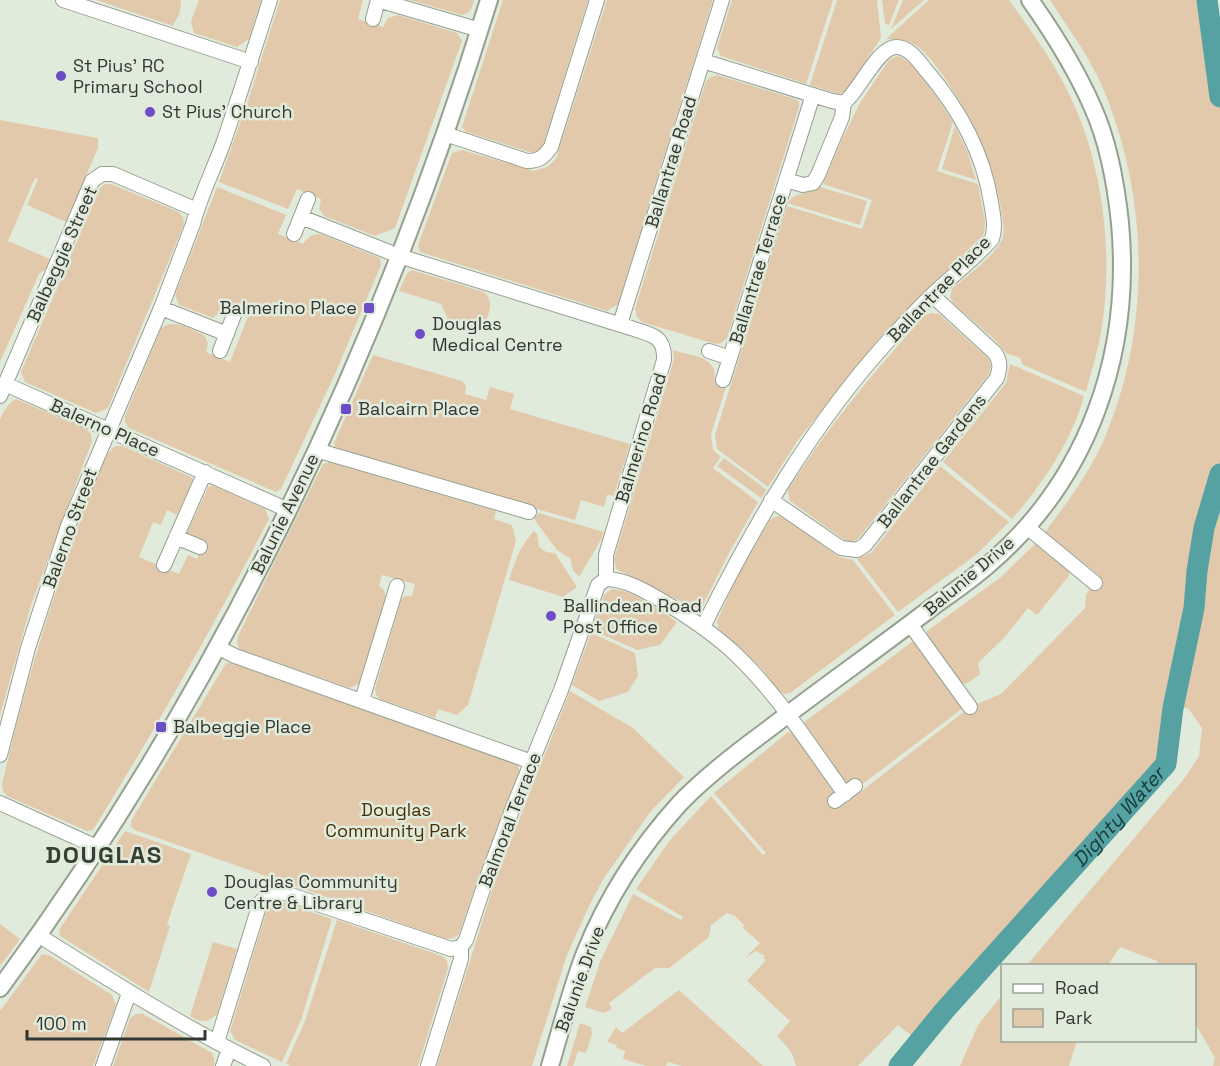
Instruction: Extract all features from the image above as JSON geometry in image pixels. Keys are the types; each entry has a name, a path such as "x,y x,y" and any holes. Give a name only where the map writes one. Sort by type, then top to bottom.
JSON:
{"street":[{"path":"63,0 251,62"},
{"name":"Balerno Street","path":"0,755 28,648 68,526 194,224 197,210 210,181 251,62 270,0"},
{"path":"373,19 378,0 480,30"},
{"name":"Balunie Avenue","path":"0,988 99,848 217,647 288,510 362,348 399,256 445,134 489,0"},
{"path":"445,134 527,161 537,161 546,155 551,147 597,0"},
{"name":"Ballantrae Road","path":"620,324 722,0"},
{"name":"Balunie Drive","path":"550,1066 585,954 601,919 627,874 653,836 681,802 728,760 787,714 988,565 1027,527 1053,495 1077,457 1094,420 1108,377 1118,332 1122,287 1122,245 1117,197 1109,154 1094,110 1072,65 1030,0"},
{"name":"Ballantrae Place","path":"703,627 735,563 806,444 887,342 932,295 993,239 994,221 988,186 975,148 958,113 942,88 914,55 895,47 887,50 880,56 853,96 844,102"},
{"path":"703,61 832,101 844,102"},
{"name":"Ballantrae Terrace","path":"723,380 813,95"},
{"name":"Ballantrae Terrace","path":"786,180 802,185 813,183 842,117 844,102"},
{"name":"Balbeggie Street","path":"3,390 92,181 102,174 113,174 197,210"},
{"path":"294,234 308,199"},
{"path":"301,217 399,256"},
{"name":"Balmerino Road","path":"399,256 620,324 656,336 661,341 665,349 664,360 606,555 606,579"},
{"name":"Ballantrae Gardens","path":"771,500 841,548 857,550 865,545 976,405 997,378 1000,369 999,360 995,353 932,295"},
{"path":"160,308 226,334"},
{"path":"220,351 234,315"},
{"name":"Ballantrae Terrace","path":"710,351 730,358"},
{"name":"Balerno Place","path":"3,390 108,429 288,510"},
{"path":"316,450 530,512"},
{"path":"164,565 205,472"},
{"name":"Balunie Drive","path":"1027,527 1095,583"},
{"path":"177,537 200,547"},
{"path":"606,579 617,579 650,594 703,627 730,649 753,672 787,714 845,794"},
{"name":"Balmoral Terrace","path":"428,1066 461,959 461,947 466,940 512,810 561,690 598,585 606,579"},
{"path":"362,700 397,586"},
{"name":"Balunie Drive","path":"910,624 970,707"},
{"path":"217,647 532,762"},
{"path":"0,803 99,848"},
{"path":"223,1066 223,1046 260,903 268,894 279,891 451,949 461,947"},
{"path":"38,935 129,993 263,1066"},
{"path":"103,1066 129,993"}],"green space":[{"path":"96,0 181,0 180,12 173,26"},
{"path":"199,0 261,0 249,39 237,47 194,33 191,21"},
{"path":"280,0 363,0 358,19 383,27 388,18 398,15 457,33 462,41 395,228 375,236 324,216 319,209 321,199 297,189 288,209 219,182"},
{"path":"410,0 474,0 471,10 462,15"},
{"path":"503,0 588,0 543,145 533,153 466,132 462,127"},
{"path":"607,0 713,0 618,304 607,311 420,252 418,245 452,153 462,150 534,171 547,167 556,159"},
{"path":"732,0 833,0 806,84 721,56 717,48"},
{"path":"837,0 877,0 881,38 846,91 839,94 810,85"},
{"path":"882,0 899,0 889,25 885,24"},
{"path":"903,0 924,0 891,29"},
{"path":"929,0 1009,0 1057,71 1082,124 1099,185 1106,250 1104,313 1086,392 1023,365 1020,358 1006,353 996,341 953,303 950,297 952,289 1000,244 1004,227 993,173 987,156 954,92 931,60 917,46 898,39 886,39"},
{"path":"1050,0 1207,0 1220,97 1220,1066 1213,1066 1215,1058 1196,1025 1196,964 1159,964 1157,961 1120,947 1109,964 1028,964 1184,779 1199,756 1202,728 1188,708 1173,708 1166,764 944,1011 919,1042 898,1025 858,1066 796,1066 789,1050 777,1036 790,1021 747,981 766,960 763,958 765,956 756,951 745,958 760,943 743,928 744,925 735,916 727,913 710,926 708,938 669,968 655,968 609,1003 612,1009 604,1013 585,1007 600,962 633,894 681,920 683,917 636,889 670,840 711,796 763,855 766,853 714,793 788,732 793,733 834,791 829,798 837,810 970,707 1001,694 1085,608 1086,595 1099,575 1045,532 1090,467 1118,403 1129,360 1136,316 1139,272 1137,227 1131,183 1121,140 1102,85"},
{"path":"897,56 904,59 920,74 953,122 937,171 978,184 985,221 984,234 882,335 798,440 768,487 717,449 715,435 787,206 862,229 872,200 823,184 860,103 889,60"},
{"path":"717,75 795,99 799,102 799,107 727,338 715,344 642,322 637,317 635,309 706,81"},
{"path":"0,120 98,138 98,148 66,222 27,205 38,179 35,178 8,241 50,259 47,268 39,274 0,362"},
{"path":"955,126 967,151 976,180 942,169"},
{"path":"105,184 111,184 179,212 184,224 108,408 96,413 25,382 21,372 100,188"},
{"path":"217,187 286,215 278,234 303,244 308,238 320,234 380,258 381,265 335,374 281,489 276,492 129,428 125,422 125,416 161,329 166,326 176,324 204,335 208,343 206,352 230,362 248,316 224,307 213,318 179,305 175,295"},
{"path":"820,187 867,201 860,225 787,203 793,197"},
{"path":"412,270 484,292 488,296 490,305 483,330 448,319 441,304 399,291 407,274"},
{"path":"939,314 990,360 989,374 858,539 852,542 846,541 790,501 788,490 803,466 853,400 925,315"},
{"path":"673,350 702,358 712,366 714,380 727,384 711,434 713,450 721,457 713,468 758,502 702,607 696,609 616,569 614,559 674,359"},
{"path":"373,355 462,381 466,386 465,394 486,400 490,387 514,394 510,409 630,444 614,496 607,495 604,507 581,500 575,520 340,452 335,448 334,443"},
{"path":"1010,364 1084,396 1072,430 1055,462 1012,519 943,462 1006,383"},
{"path":"16,399 86,429 91,434 92,441 31,605 0,715 0,420 6,408"},
{"path":"115,446 122,446 191,477 193,480 177,515 167,510 161,525 153,522 139,557 179,574 188,555 197,559 204,544 186,535 208,488 212,485 265,509 269,519 162,715 93,830 87,831 7,796 2,785 27,685 58,586 95,481 104,460"},
{"path":"724,458 767,490 761,498 717,466"},
{"path":"329,462 496,511 494,519 512,525 516,541 468,705 457,715 438,709 435,718 380,699 376,695 375,689 401,600 405,596 412,596 415,584 382,575 379,586 384,590 386,597 360,683 350,688 240,650 237,644 238,636 323,464"},
{"path":"940,466 1009,522 977,554 898,612 857,559 872,552"},
{"path":"539,513 604,532 579,577 573,570 570,558 557,550 534,519"},
{"path":"776,516 784,517 839,557 853,560 895,615 790,693 784,694 778,691 763,670 718,628 717,621 741,568 770,520"},
{"path":"534,531 537,534 539,547 546,552 555,553 577,587 563,597 509,580 518,554"},
{"path":"1035,544 1069,571 1069,576 1037,615 1028,608 1004,638 978,663 980,674 966,684 962,683 927,635 927,631 1001,577"},
{"path":"612,589 637,597 677,622 660,645 637,650 592,630 604,595"},
{"path":"591,633 635,653 638,676 628,692 599,701 572,685"},
{"path":"912,642 917,644 963,708 860,786 856,781 845,784 803,723"},
{"name":"Douglas Community Park","path":"226,663 240,663 517,763 520,772 513,787 515,789 479,876 459,934 454,938 446,939 131,827 131,821"},
{"path":"570,691 633,728 684,777 651,811 604,878 591,902 567,955 532,1066 437,1066 495,881"},
{"path":"125,831 191,854 167,924 170,926 149,992 60,936 59,930"},
{"path":"279,901 332,919 301,1020 282,1062 235,1040 230,1031 268,906"},
{"path":"337,920 442,956 447,961 448,968 418,1066 290,1066 286,1064 305,1021"},
{"path":"0,924 20,939 0,966"},
{"path":"213,942 237,949 217,1014 201,1021 190,1016"},
{"path":"42,954 49,955 112,995 116,1005 93,1066 0,1066 0,1011"},
{"path":"679,990 763,1066 682,1066 668,1062 666,1066 646,1066 623,1059 625,1051 607,1042 616,1027 622,1033"},
{"path":"1001,996 1001,1042 1077,1042 1069,1066 960,1066 978,1025"},
{"path":"136,1014 143,1014 212,1053 214,1066 113,1066 130,1018"},
{"path":"580,1023 591,1027 592,1034 586,1053 578,1051 573,1066 567,1066"}],"waterway":[{"name":"Dighty Water","path":"1207,0 1220,97"},
{"name":"Dighty Water","path":"899,1066 944,1011 1166,764 1173,708 1194,608 1204,528 1220,474"}],"place":[{"name":"St Pius' RC Primary School","path":"61,76"},
{"name":"St Pius' Church","path":"150,112"},
{"name":"Balmerino Place","path":"369,308"},
{"name":"Douglas Medical Centre","path":"420,334"},
{"name":"Balcairn Place","path":"346,409"},
{"name":"Ballindean Road Post Office","path":"551,616"},
{"name":"Balbeggie Place","path":"161,727"},
{"name":"Douglas Community Centre & Library","path":"212,892"}],"district":[{"name":"DOUGLAS","path":"104,855"}]}
